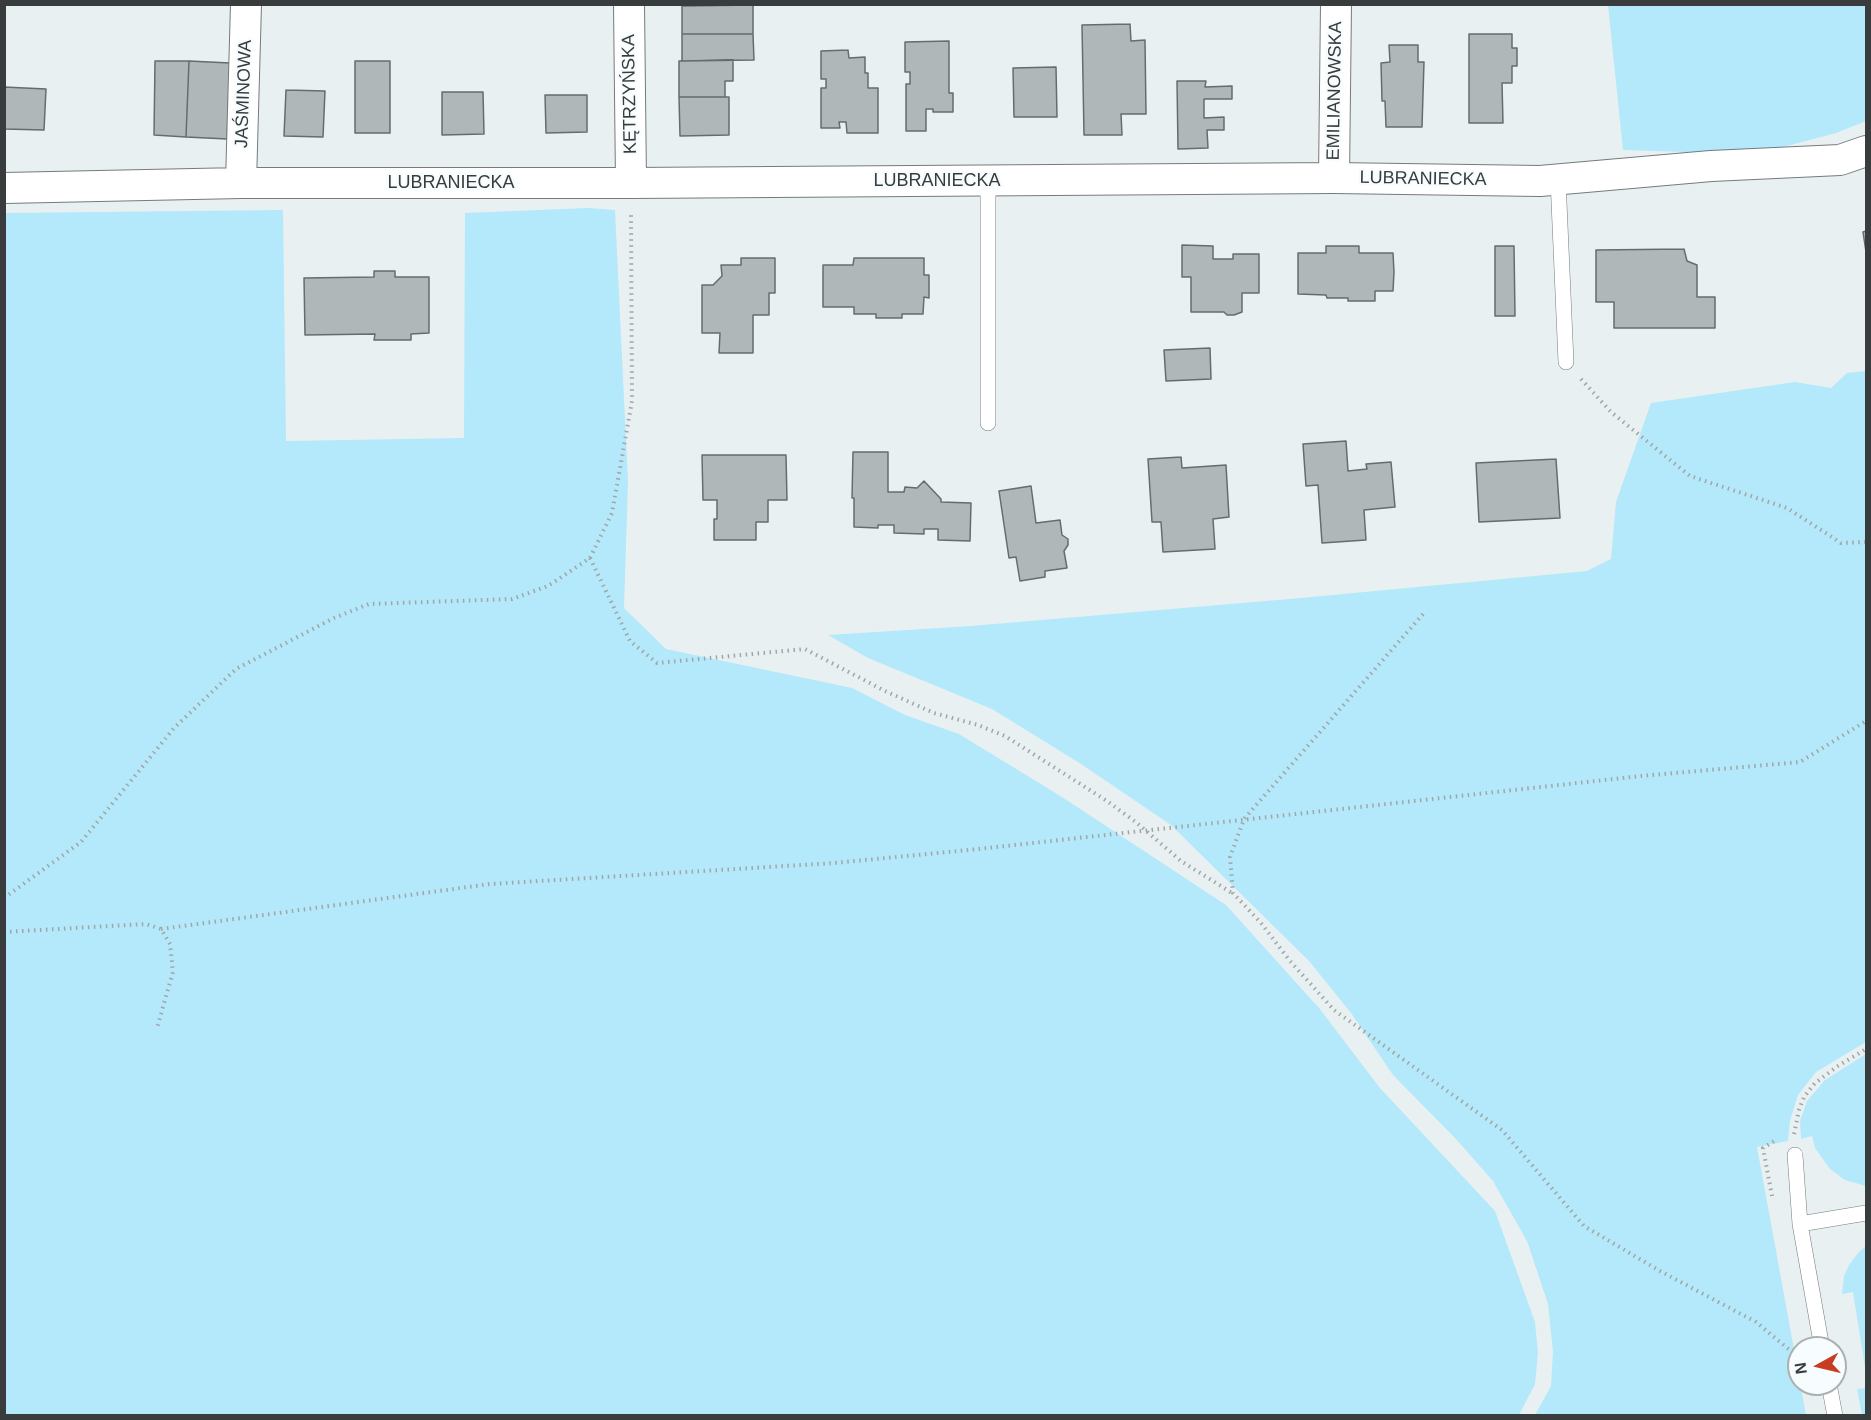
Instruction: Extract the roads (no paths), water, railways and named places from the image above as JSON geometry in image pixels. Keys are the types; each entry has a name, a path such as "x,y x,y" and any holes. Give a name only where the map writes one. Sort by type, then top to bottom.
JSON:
{"street":[{"name":"JAŚMINOWA","path":"241,183 246,4"},
{"name":"KĘTRZYŃSKA","path":"630,4 631,183"},
{"name":"EMILIANOWSKA","path":"1334,178 1336,4"},
{"name":"LUBRANIECKA","path":"4,188 241,183 1334,178 1540,181 1711,166 1840,160 1866,151"}],"lane":[{"path":"1558,179 1566,362"},
{"path":"988,181 988,423"},
{"path":"1795,1155 1800,1224 1820,1336"},
{"path":"1800,1224 1866,1213"},
{"path":"1831,1396 1834,1416"}]}
